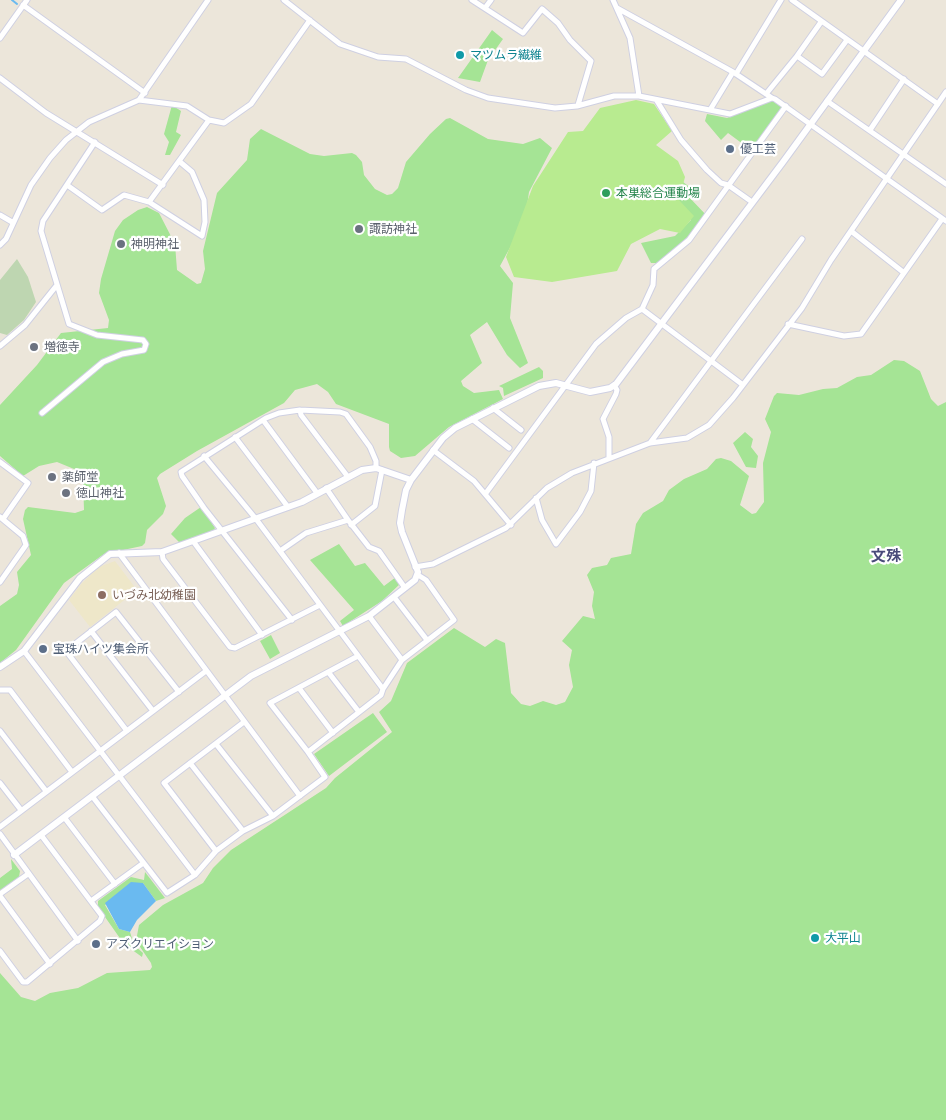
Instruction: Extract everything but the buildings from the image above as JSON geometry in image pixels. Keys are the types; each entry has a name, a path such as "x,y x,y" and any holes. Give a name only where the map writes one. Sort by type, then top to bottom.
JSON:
{"street":[{"path":"0,38 27,0"},
{"path":"0,246 6,240 12,222 35,178 50,158 77,130 103,114 139,100 208,0"},
{"path":"284,0 340,44 378,57 406,59 466,90 488,98 555,108 578,105 614,96 639,96 730,114 772,98"},
{"path":"472,0 523,33 542,9 558,23 570,40 591,60 578,105"},
{"path":"485,8 491,0"},
{"path":"613,0 630,38 639,96"},
{"path":"710,110 781,0"},
{"path":"792,0 864,52 946,106"},
{"path":"308,752 381,695 402,660 454,620 426,580 418,575 400,523 406,490 433,450 455,428 539,386 556,383 590,392 614,385 811,124 901,0"},
{"path":"23,5 145,93"},
{"path":"617,8 735,73 786,106 944,220 903,272 861,334 844,336 788,324"},
{"path":"139,100 187,106 209,120 224,124 251,104 310,20"},
{"path":"766,94 798,56 821,22"},
{"path":"798,56 822,74 847,40"},
{"path":"0,78 46,113 77,130 163,185"},
{"path":"870,130 904,79"},
{"path":"414,567 433,564 511,525 536,498 563,477 609,457 650,443 687,438 709,425 743,386 788,324 802,308 851,231 946,92"},
{"path":"657,101 681,140 698,160 721,183 728,185 752,202"},
{"path":"827,101 946,184"},
{"path":"486,493 596,344 626,318 642,309 653,285 652,274 654,269 689,240 708,217 728,185 786,106"},
{"path":"149,202 209,120"},
{"path":"42,413 103,362 122,354 144,350 146,344 143,340 97,335 72,326 67,322 41,226 95,142"},
{"path":"67,185 102,210 124,195 149,202 202,236 205,222 204,200 192,172 179,161"},
{"path":"0,215 12,222"},
{"path":"851,231 903,272"},
{"path":"650,443 802,239"},
{"path":"0,346 25,325 57,285"},
{"path":"642,309 743,386"},
{"path":"609,457 609,437 603,418 616,394 614,385"},
{"path":"493,408 521,430"},
{"path":"300,410 301,416 348,477"},
{"path":"280,551 306,533 349,523 375,506 379,469 370,447 346,414 300,410 279,413 263,420 183,469 182,476 292,620"},
{"path":"472,419 509,448"},
{"path":"263,420 317,494"},
{"path":"235,437 288,507"},
{"path":"433,450 486,493 511,525"},
{"path":"204,456 256,519 383,689"},
{"path":"0,462 28,483 1,518 23,536 26,545 1,578"},
{"path":"536,498 542,520 556,544 580,512 592,491 594,463"},
{"path":"0,667 24,651 88,570 110,554 162,552 193,542 288,507 362,470 379,469 411,480"},
{"path":"326,488 349,523 370,547 379,551 405,588"},
{"path":"193,542 262,635"},
{"path":"162,552 163,558 230,647 235,648 320,605"},
{"path":"119,553 300,796"},
{"path":"14,856 251,676 369,616 405,588 418,575"},
{"path":"394,597 427,640"},
{"path":"127,731 66,651 90,631 118,612 179,692"},
{"path":"369,616 402,660"},
{"path":"90,631 153,711"},
{"path":"24,651 195,875"},
{"path":"92,796 165,893 195,875 216,851 243,831 273,816 325,777 270,703 358,656"},
{"path":"0,827 206,672"},
{"path":"329,673 359,712"},
{"path":"300,688 333,733"},
{"path":"0,690 10,690 72,772"},
{"path":"216,851 164,783 244,722"},
{"path":"0,731 46,791"},
{"path":"216,744 273,816"},
{"path":"190,763 243,831"},
{"path":"0,783 21,810"},
{"path":"64,817 115,884"},
{"path":"0,834 14,856 78,941"},
{"path":"0,951 23,982 27,982 78,941 100,921 102,916 41,835"},
{"path":"91,901 142,864"},
{"path":"28,874 0,896 50,964"}],"shaded area":[{"name":"いづみ北幼稚園","path":"115,561 137,590 90,627 69,600 81,584 99,567"}],"green space":[{"path":"492,30 503,39 488,60 480,82 458,78"},
{"name":"本巣総合運動場","path":"636,100 654,104 672,131 656,145 678,161 685,177 679,200 694,216 680,233 660,229 631,244 617,271 552,282 514,277 506,257 533,186 568,132 583,131 600,108"},
{"path":"773,101 783,108 751,150 728,133 721,140 705,121 707,114 727,118"},
{"path":"172,105 181,111 176,132 181,135 170,155 165,155 169,142 164,134"},
{"path":"450,118 488,139 523,144 540,138 552,148 529,192 525,220 500,266 513,283 510,318 528,363 520,368 507,355 487,322 470,335 482,363 461,381 463,386 474,393 499,390 503,399 449,427 415,456 401,458 390,451 389,424 336,404 328,392 317,384 295,390 284,403 197,451 160,474 157,478 166,506 163,514 147,530 145,543 142,546 104,554 64,583 16,650 0,663 0,606 17,594 19,585 17,572 31,555 23,519 25,510 28,507 75,513 84,510 83,479 79,471 57,462 39,466 23,476 0,456 0,405 37,365 61,333 108,328 109,320 99,293 101,279 115,231 123,220 138,210 147,207 159,213 175,244 177,270 197,284 201,283 205,269 203,251 217,193 247,160 250,139 261,129 310,154 324,156 352,153 356,155 362,162 364,175 375,189 387,195 392,194 398,188 406,162 430,134 446,119"},
{"path":"683,182 691,188 688,196 708,217 661,263 651,263 641,243 675,236 691,220 676,206"},
{"path":"17,259 28,277 36,302 24,320 7,335 0,333 0,280"},
{"path":"894,360 904,361 920,371 931,399 938,406 946,402 946,1120 0,1120 0,973 21,997 35,1001 50,993 78,988 107,973 150,970 152,967 151,963 136,941 139,925 163,905 203,883 213,868 231,850 326,788 335,778 392,732 379,712 391,701 407,663 454,628 485,647 496,639 505,643 511,693 521,704 530,706 543,701 556,705 565,702 573,687 569,665 572,650 562,641 583,616 595,619 592,606 594,592 587,575 592,568 607,565 611,558 631,554 636,524 643,513 663,501 669,490 684,479 707,469 716,459 721,458 731,461 749,476 740,505 752,514 756,513 764,502 763,463 771,432 765,419 774,396 777,393 799,395 823,389 837,388 857,377 871,375"},
{"path":"539,367 543,371 543,378 504,396 503,388 499,386"},
{"path":"745,432 753,439 751,447 758,456 756,468 746,467 733,443"},
{"path":"201,507 215,528 213,531 180,543 171,534 185,518"},
{"path":"339,544 355,566 365,563 384,586 396,577 401,583 382,601 343,626 340,621 354,610 310,560"},
{"path":"271,635 280,653 270,659 260,641"},
{"path":"373,713 387,732 329,776 314,754"},
{"path":"11,859 20,871 19,877 0,892 0,878 12,869"},
{"path":"145,872 165,898 156,901 143,883 105,905 119,929 130,932 134,945 143,953 142,957 124,944 98,907 98,901 131,877 144,880"}],"water":[{"path":"131,882 143,883 156,901 137,920 130,932 119,929 105,903"}],"waterway":[{"path":"12,0 17,4"}],"place":[{"name":"マツムラ繊維","path":"460,55"},
{"name":"優工芸","path":"730,149"},
{"name":"本巣総合運動場","path":"606,193"},
{"name":"諏訪神社","path":"359,229"},
{"name":"神明神社","path":"121,244"},
{"name":"増徳寺","path":"34,347"},
{"name":"薬師堂","path":"52,477"},
{"name":"徳山神社","path":"66,493"},
{"name":"いづみ北幼稚園","path":"102,595"},
{"name":"宝珠ハイツ集会所","path":"43,649"},
{"name":"大平山","path":"815,938"},
{"name":"アズクリエイション","path":"96,944"}],"district":[{"name":"文殊","path":"886,556"}]}
